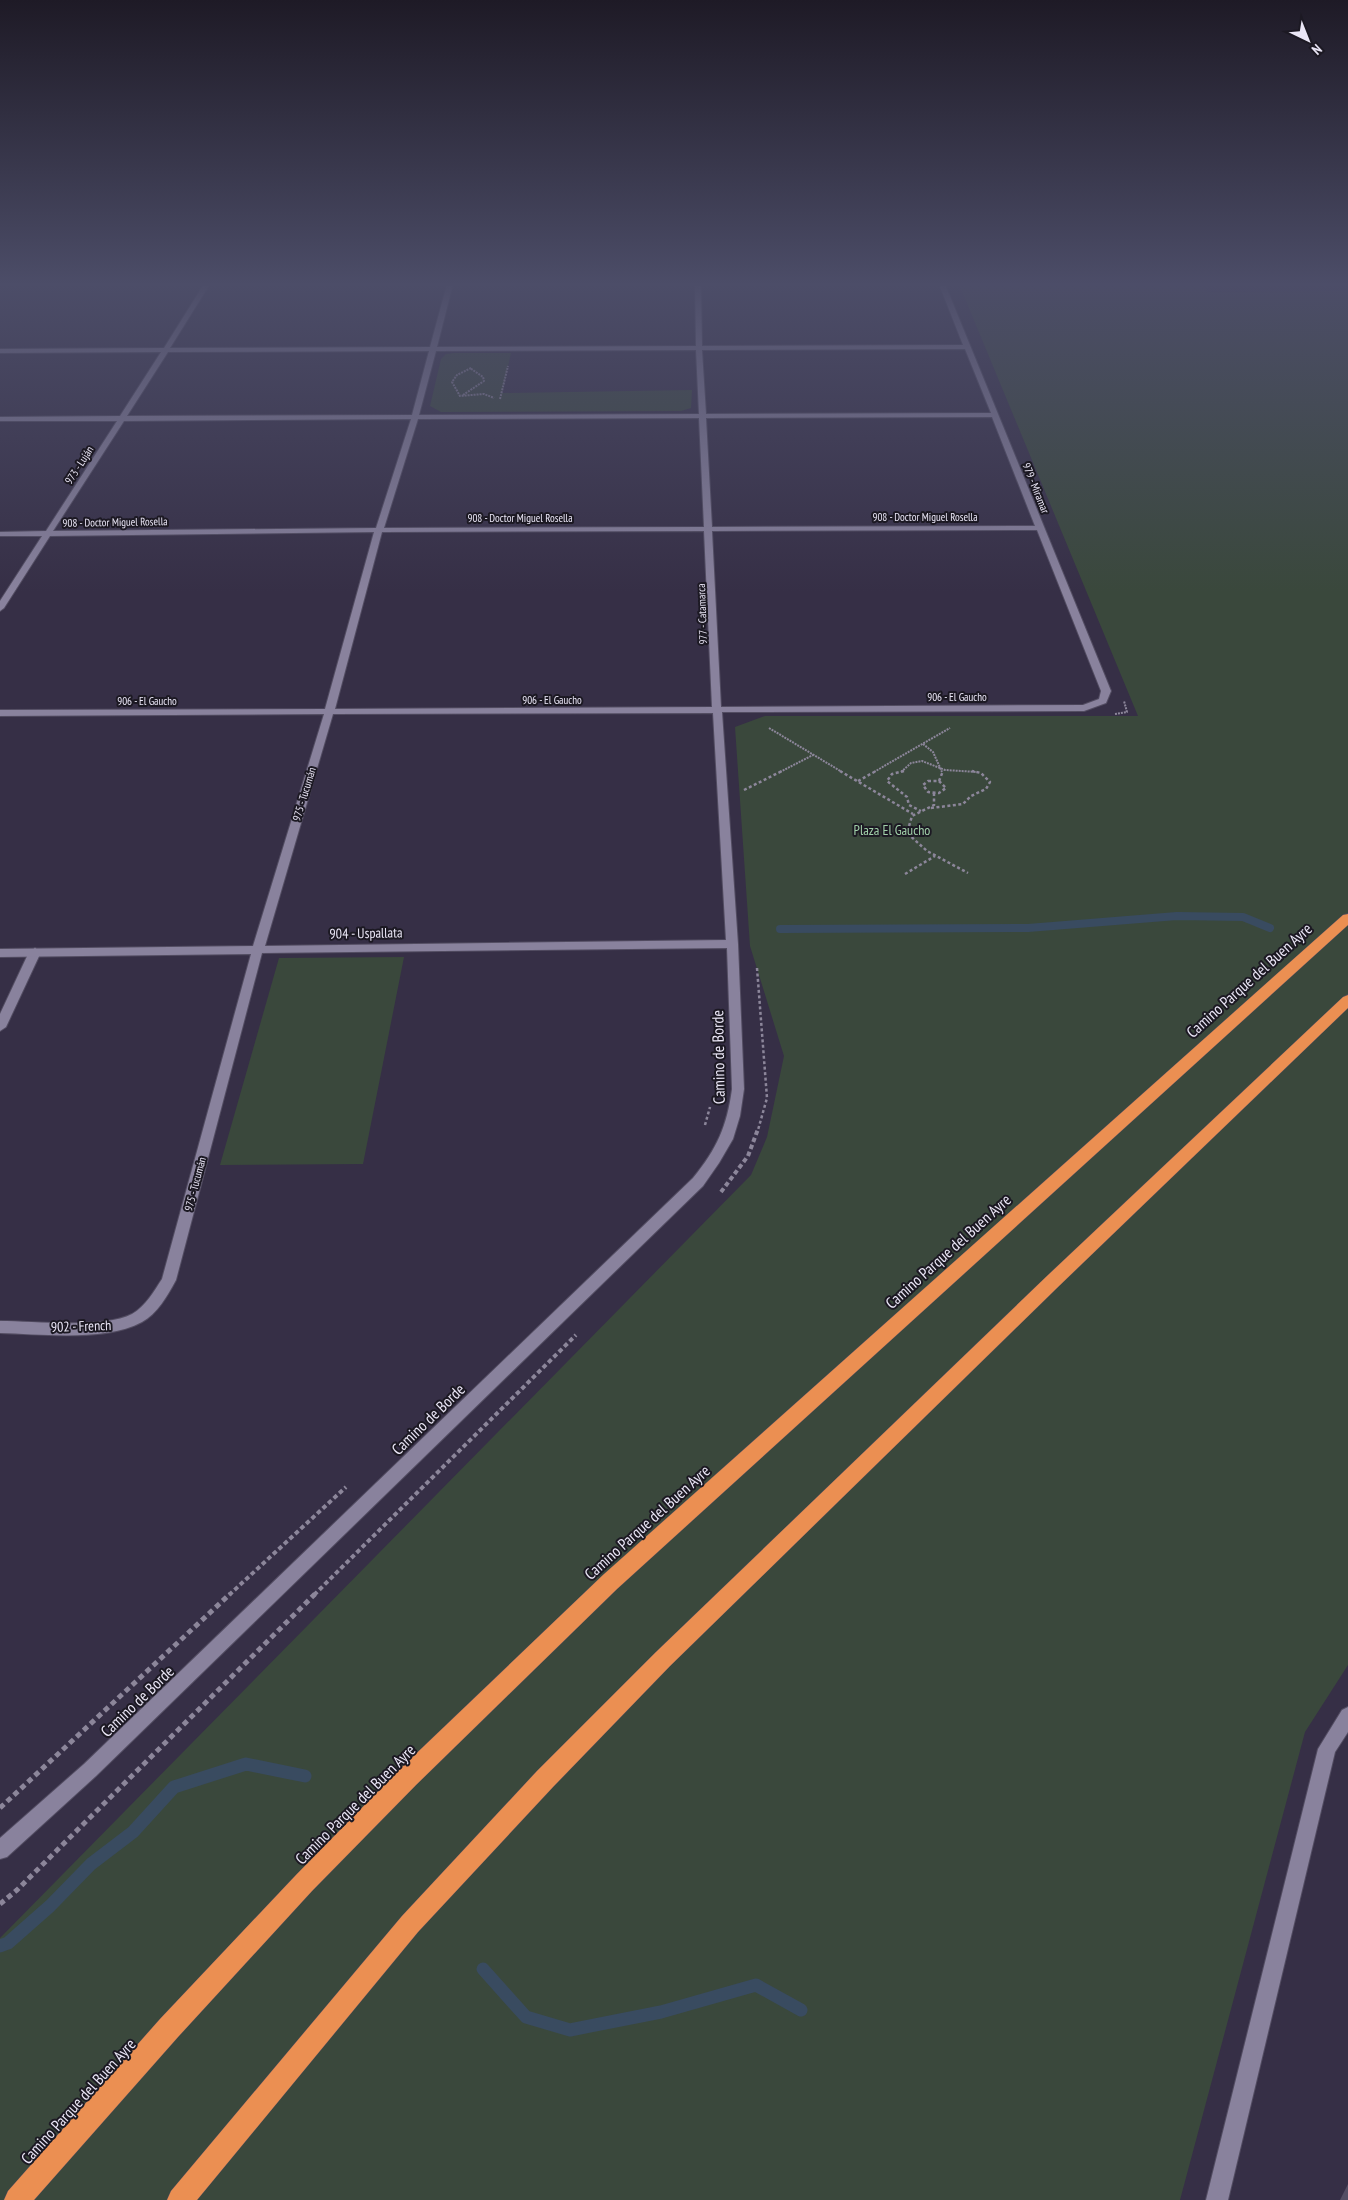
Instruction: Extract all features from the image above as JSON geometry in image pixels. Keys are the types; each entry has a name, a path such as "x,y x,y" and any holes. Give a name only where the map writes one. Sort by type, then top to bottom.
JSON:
{"highway":[{"name":"Camino Parque del Buen Ayre","path":"17,2200 170,2028 304,1883 408,1777 610,1582 1348,918"},
{"path":"180,2200 410,1924 545,1779 663,1659 1061,1274 1348,1000"}],"street":[{"name":"973 - Luján","path":"0,608 143,387"},
{"name":"975 - Tucumán","path":"156,1302 169,1280 258,949 329,712 379,530 423,387"},
{"name":"977 - Catamarca","path":"701,387 710,529 717,710 732,944"},
{"name":"979 - Miramar","path":"982,387 1106,691 1103,701"},
{"path":"0,419 994,415"},
{"name":"908 - Doctor Miguel Rosella","path":"0,534 379,530 1040,528"},
{"name":"906 - El Gaucho","path":"0,713 1084,708 1103,701"},
{"name":"904 - Uspallata","path":"0,953 732,944"},
{"name":"Camino de Borde","path":"0,1850 90,1770 698,1182 713,1163 727,1139 736,1111 738,1089 732,944"},
{"path":"0,1026 34,952"},
{"name":"902 - French","path":"0,1327 112,1326 137,1318 156,1302"},
{"path":"1216,2200 1327,1749 1348,1716"}],"path":[{"path":"460,396 475,387"},
{"path":"499,404 503,387"},
{"path":"1108,714 1123,714 1127,712 1124,700"},
{"path":"858,781 956,725"},
{"path":"766,727 913,814"},
{"path":"923,744 933,752 943,770 939,781"},
{"path":"744,790 813,755"},
{"path":"921,811 909,805 907,797 888,784 888,777 904,771 908,764 916,761 928,762 943,770 963,769 977,772 987,778 989,785 986,789 971,796 969,801 961,806 942,806 921,811 913,814 907,824 906,833 912,840 935,856 968,873"},
{"path":"744,780 745,800"},
{"path":"928,781 939,781 946,788 942,792 934,793 925,790 923,786 928,781"},
{"path":"931,808 935,803 934,793"},
{"path":"905,874 935,856"},
{"path":"714,1198 729,1184 748,1156 757,1134 767,1098 757,959"},
{"path":"703,1130 711,1104"},
{"path":"0,1904 17,1890 581,1330"},
{"path":"0,1808 352,1481"}],"green space":[{"path":"435,387 503,387 502,393 692,390 691,408 681,411 441,412 430,406"},
{"name":"Plaza El Gaucho","path":"1002,387 1348,387 1348,1665 1305,1732 1180,2200 0,2200 0,1938 751,1175 767,1137 784,1056 750,946 735,727 765,716 1138,716"},
{"path":"404,957 363,1164 220,1165 279,958"}],"waterway":[{"path":"780,929 1028,928 1177,916 1243,917 1270,928"},
{"path":"0,1946 8,1943 50,1906 91,1864 133,1832 174,1787 246,1764 305,1776"},
{"path":"483,1969 526,2017 570,2030 661,2012 756,1985 801,2010"}]}
